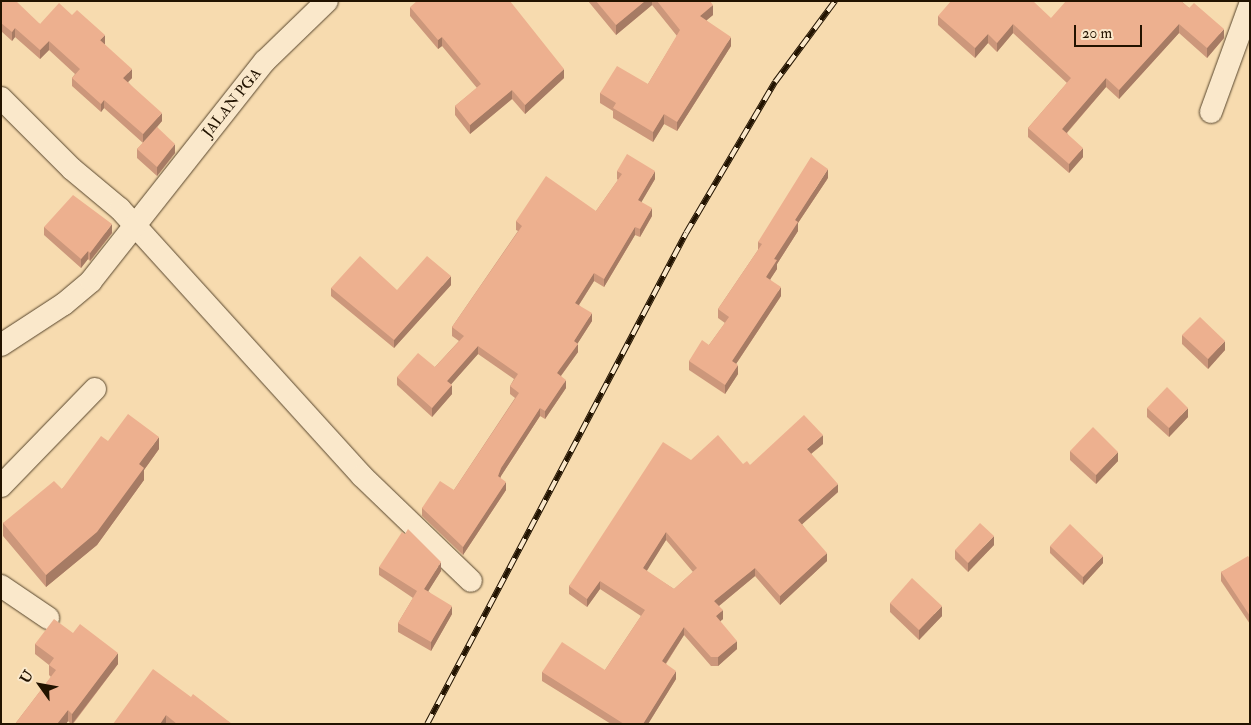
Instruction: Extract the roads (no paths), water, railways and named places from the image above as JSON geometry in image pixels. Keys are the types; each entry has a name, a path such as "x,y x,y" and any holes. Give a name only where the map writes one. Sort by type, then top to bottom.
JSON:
{"street":[{"name":"JALAN PGA","path":"1,345 64,304 91,281 266,61 326,1"},
{"path":"1211,112 1250,5"},
{"path":"1,98 142,219 362,476 470,581"},
{"path":"1,486 95,390"},
{"path":"1,586 48,618"}],"railway":[{"path":"427,724 686,233 775,82 835,1"}]}
